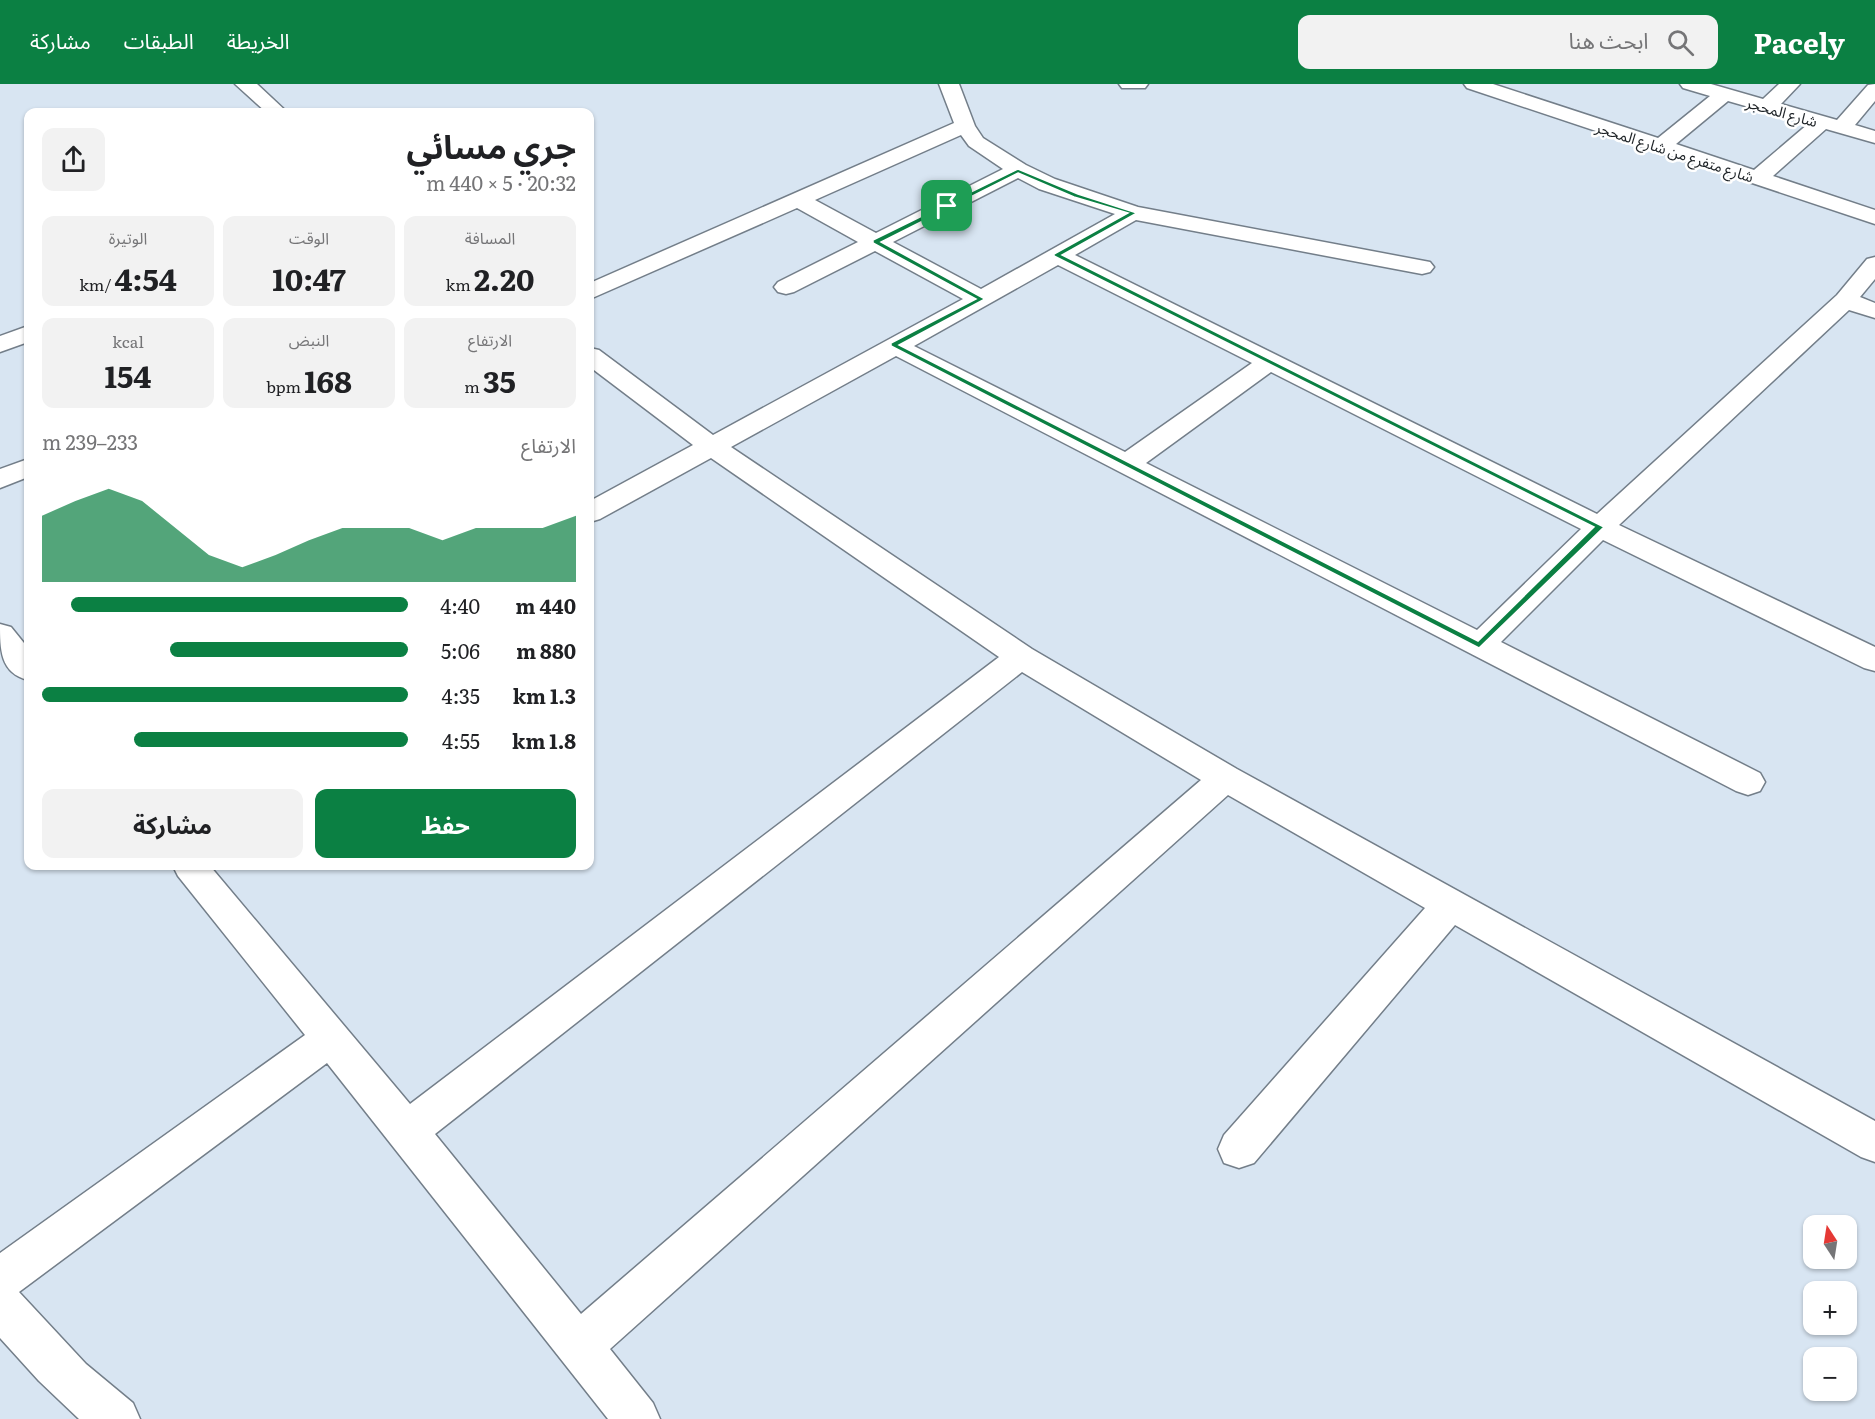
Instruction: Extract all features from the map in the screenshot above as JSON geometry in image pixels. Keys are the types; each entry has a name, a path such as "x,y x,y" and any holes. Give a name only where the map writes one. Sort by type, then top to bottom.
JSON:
{"street":[{"path":"246,84 273,108"},
{"path":"949,84 964,126 976,142 1018,170 1076,195 1133,213 1422,267"},
{"path":"1128,84 1138,84"},
{"name":"شارع متفرع من شارع المحجر","path":"1474,84 1875,217"},
{"path":"1767,106 1790,84"},
{"name":"شارع المحجر","path":"1694,85 1875,137"},
{"path":"1758,178 1832,125 1875,89"},
{"path":"1661,146 1724,94"},
{"path":"594,290 964,126"},
{"path":"786,287 1018,170"},
{"path":"798,200 981,299"},
{"path":"594,511 1133,213"},
{"path":"1056,255 1600,527 1875,660"},
{"path":"1479,645 1600,527 1845,300 1875,264"},
{"path":"1845,300 1875,311"},
{"path":"0,345 24,335"},
{"path":"894,345 1748,782"},
{"path":"594,358 711,446 1020,657 1225,778 1875,1143"},
{"path":"1126,464 1269,362"},
{"path":"0,480 24,469"},
{"path":"12,636 24,661"},
{"path":"407,1131 1020,657"},
{"path":"580,1345 1225,778"},
{"path":"193,870 580,1345 637,1419"},
{"path":"1239,1149 1450,905"},
{"path":"0,1279 331,1038"},
{"path":"0,1304 51,1362 117,1419"}],"route":[{"path":"1018,170 1076,195 1133,213 1056,255 1600,527 1479,645 894,345 981,299 875,242 947,206 1018,170"}]}
